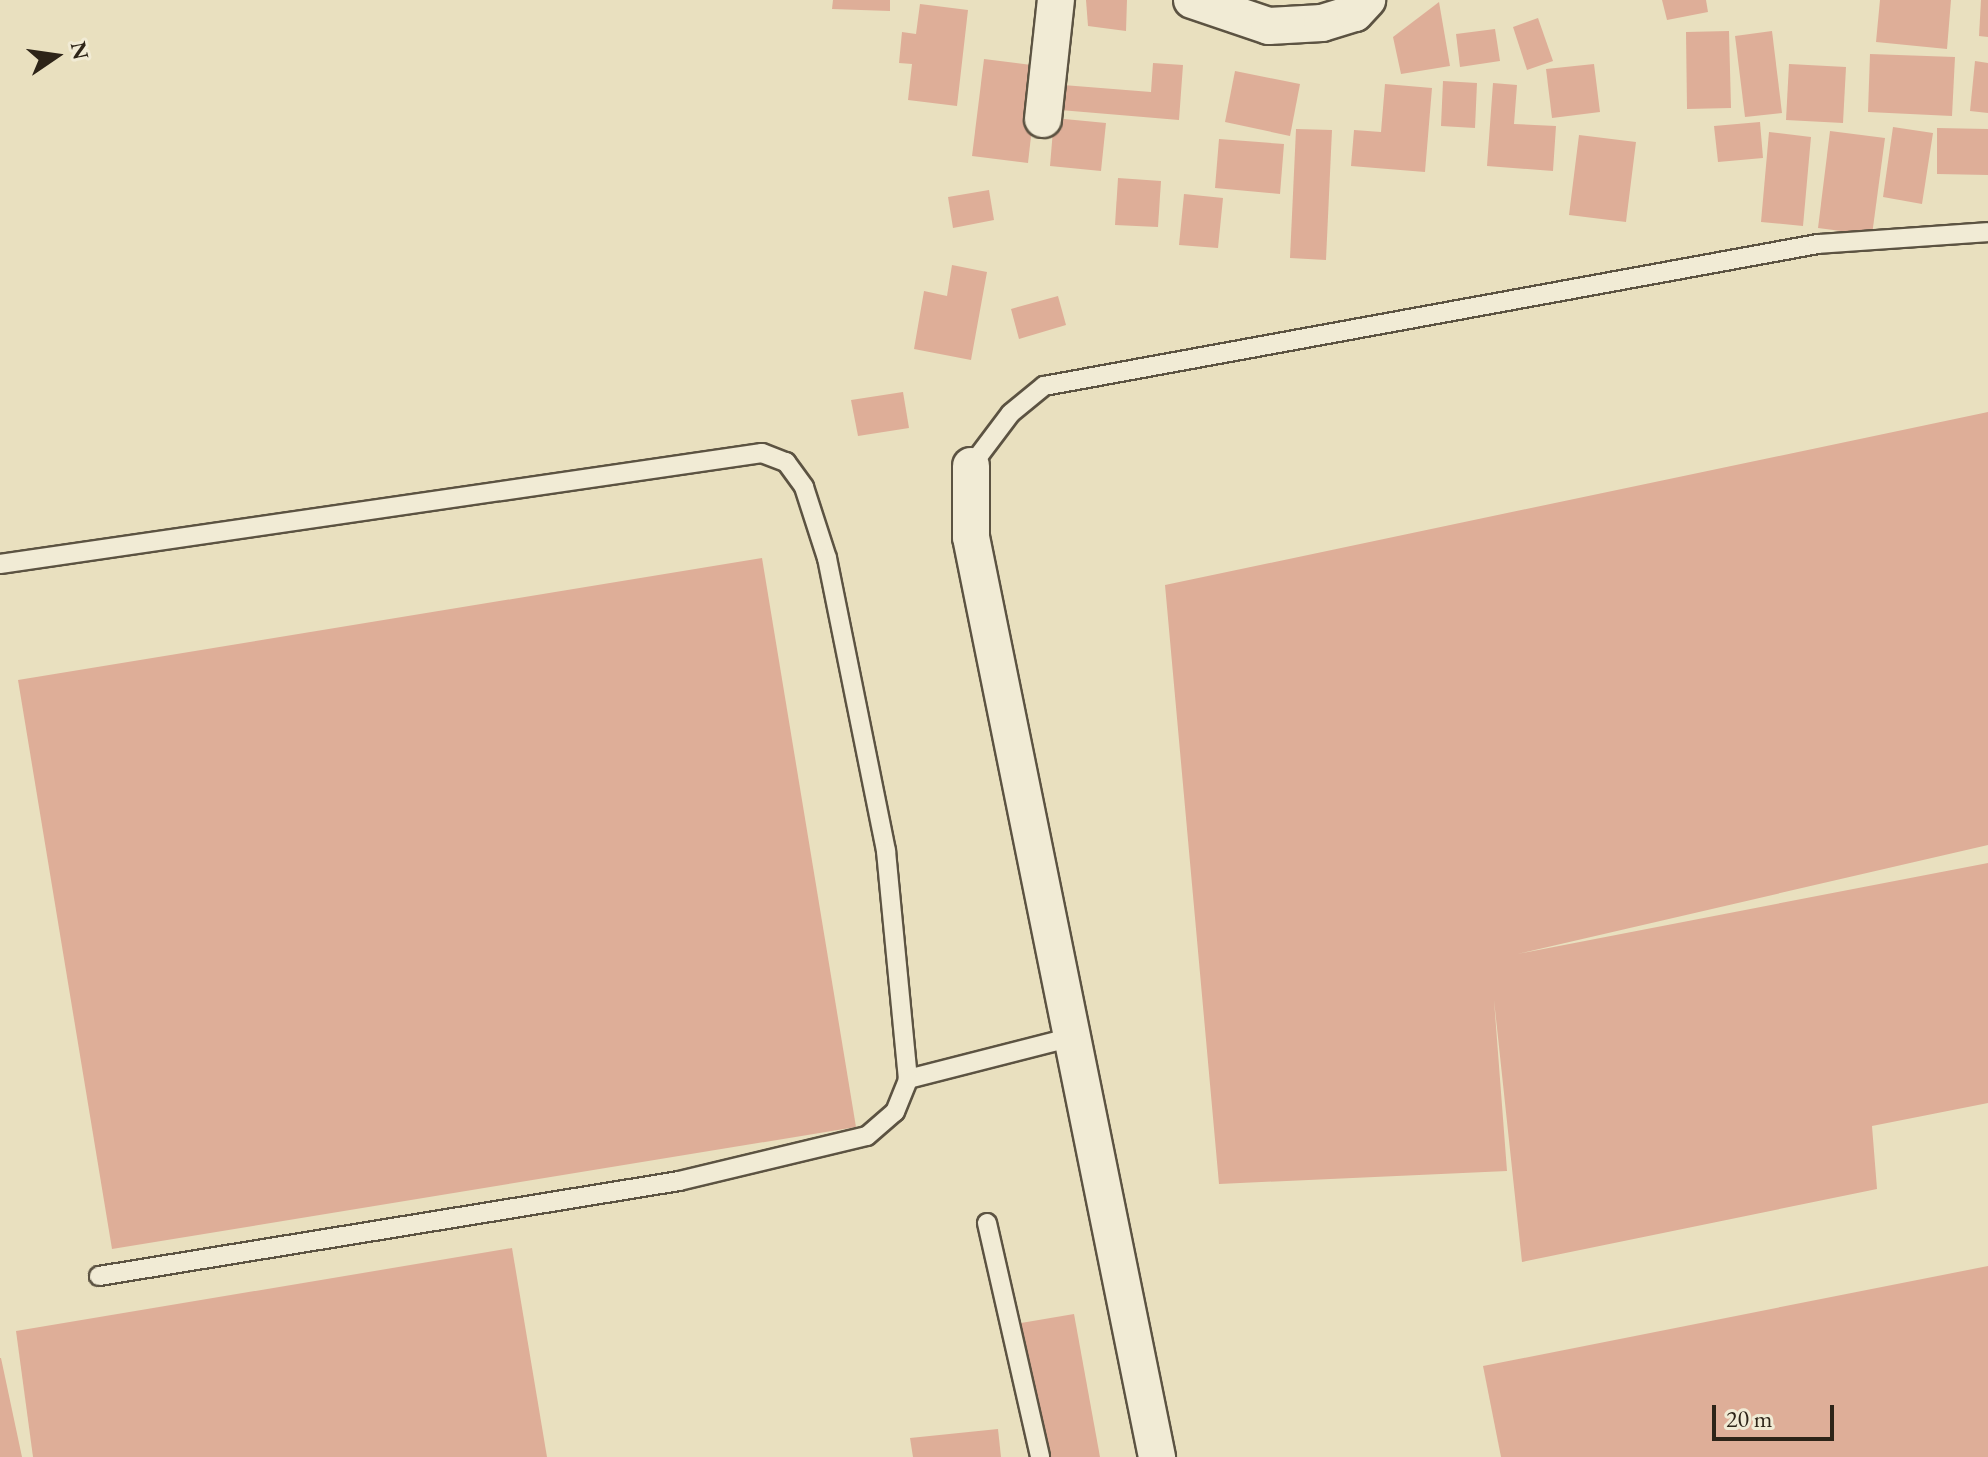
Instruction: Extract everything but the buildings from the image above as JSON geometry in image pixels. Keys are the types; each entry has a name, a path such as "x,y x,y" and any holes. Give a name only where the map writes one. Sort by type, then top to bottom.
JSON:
{"street":[{"path":"1043,119 1056,0"},
{"path":"1192,0 1269,26 1322,23 1355,13 1367,0"},
{"path":"971,466 971,537 1157,1457"}],"lane":[{"path":"971,466 1011,413 1044,386 1818,244 1988,232"},
{"path":"0,564 762,453 786,462 804,487 827,558 886,851 908,1079 895,1112 867,1136 679,1181 99,1276"},
{"path":"908,1079 1073,1037"},
{"path":"987,1223 1040,1457"}]}
